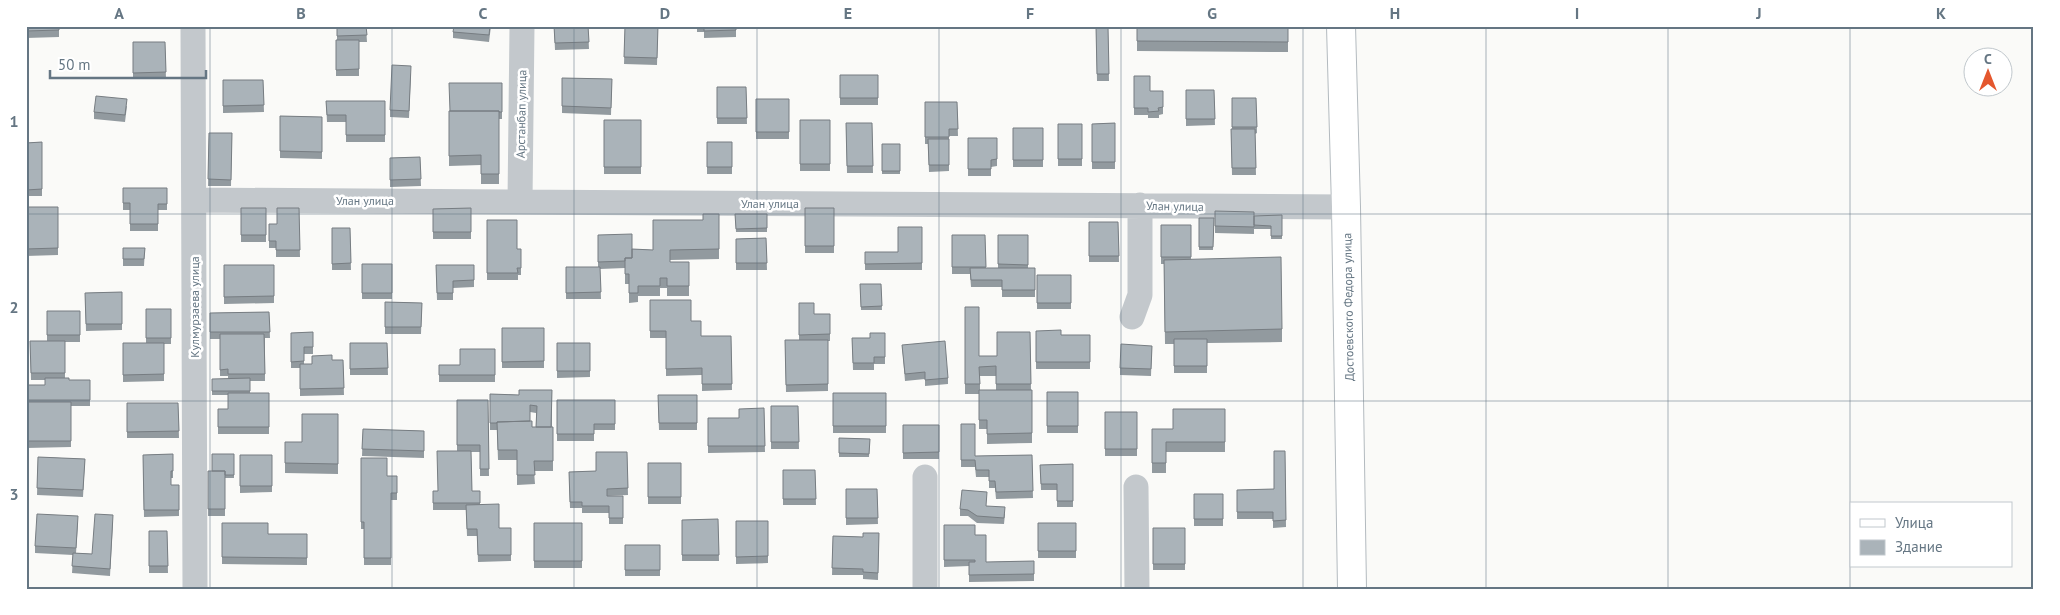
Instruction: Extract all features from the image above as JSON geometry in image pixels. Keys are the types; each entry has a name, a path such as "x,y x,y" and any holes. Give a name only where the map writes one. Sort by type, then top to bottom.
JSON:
{"main road":[{"name":"Достоевского Федора улица","path":"1341,26 1352,589"}],"street":[{"name":"Кулмурзаева улица","path":"192,26 195,589"},
{"name":"Арстанбап улица","path":"520,201 522,26"},
{"name":"Улан улица","path":"194,200 1346,207"},
{"path":"1132,318 1140,295 1140,205"},
{"path":"925,478 925,589"},
{"path":"1136,487 1137,589"}],"building":[{"path":"26,26 59,26 59,30 26,31"},
{"path":"337,26 366,26 367,35 337,36"},
{"path":"454,26 490,26 489,35 453,32"},
{"path":"554,26 588,26 589,42 555,43"},
{"path":"625,26 658,26 657,58 624,57"},
{"path":"704,26 736,26 736,30 704,31"},
{"path":"1137,26 1288,26 1288,42 1137,41"},
{"path":"1096,27 1108,27 1109,74 1097,74"},
{"path":"336,40 359,40 359,69 336,70"},
{"path":"133,42 165,42 166,72 133,73"},
{"path":"392,65 411,66 409,111 390,110"},
{"path":"840,75 878,75 878,98 840,98"},
{"path":"1134,76 1150,76 1150,91 1163,91 1163,107 1158,108 1159,111 1148,112 1148,108 1134,108"},
{"path":"562,78 612,79 611,108 562,106"},
{"path":"223,80 263,80 264,105 223,106"},
{"path":"449,83 502,83 502,112 450,111"},
{"path":"717,87 746,87 747,118 717,118"},
{"path":"1186,90 1214,90 1215,119 1186,119"},
{"path":"96,96 127,99 125,115 94,112"},
{"path":"1232,98 1256,98 1257,127 1232,127"},
{"path":"756,99 789,99 789,132 756,132"},
{"path":"326,101 385,101 385,135 346,135 346,115 327,115"},
{"path":"925,102 957,102 958,129 949,129 949,137 925,137"},
{"path":"449,111 499,111 499,174 481,174 481,155 449,156"},
{"path":"280,116 322,117 322,152 280,151"},
{"path":"604,120 641,120 641,167 604,167"},
{"path":"800,120 830,120 830,164 800,164"},
{"path":"846,123 872,123 873,166 847,166"},
{"path":"1115,123 1115,162 1092,162 1092,124"},
{"path":"1058,124 1082,124 1082,159 1058,159"},
{"path":"1013,128 1043,128 1043,160 1013,160"},
{"path":"1231,129 1255,129 1256,168 1232,168"},
{"path":"209,133 232,133 231,180 208,179"},
{"path":"968,138 997,138 997,159 991,160 991,169 968,169"},
{"path":"928,139 949,139 949,165 929,165"},
{"path":"42,142 42,189 26,190 26,143"},
{"path":"707,142 732,142 732,167 707,167"},
{"path":"882,144 900,144 900,171 882,171"},
{"path":"420,157 421,179 390,180 390,158"},
{"path":"123,188 167,188 167,204 158,204 158,224 130,224 130,203 123,203"},
{"path":"26,207 58,207 58,248 26,249"},
{"path":"241,208 266,208 266,235 241,235"},
{"path":"277,208 299,208 300,250 276,250 276,241 269,241 269,224 277,224"},
{"path":"471,208 471,232 433,232 433,209"},
{"path":"805,208 834,208 834,246 805,246"},
{"path":"1215,211 1254,212 1254,227 1215,226"},
{"path":"703,214 719,214 719,249 670,250 670,262 689,262 689,286 667,286 667,278 660,278 660,286 638,286 638,293 629,293 629,274 625,274 625,258 632,258 632,249 653,250 653,220 703,220"},
{"path":"735,214 767,214 767,228 736,229"},
{"path":"1282,215 1282,236 1271,236 1271,226 1254,225 1254,216"},
{"path":"1199,218 1214,218 1213,247 1199,247"},
{"path":"487,220 517,220 517,249 521,249 521,268 517,268 518,273 487,273"},
{"path":"1089,222 1118,222 1119,256 1089,256"},
{"path":"1161,225 1191,225 1191,257 1161,257"},
{"path":"898,227 922,227 922,263 865,264 865,252 898,252"},
{"path":"332,228 350,228 351,263 332,264"},
{"path":"632,234 632,258 625,258 625,261 598,262 598,235"},
{"path":"952,235 985,235 986,267 952,267"},
{"path":"998,235 1028,235 1028,265 998,264"},
{"path":"766,238 767,263 736,263 736,239"},
{"path":"123,248 145,248 144,259 123,259"},
{"path":"1281,257 1282,329 1165,332 1164,260"},
{"path":"362,264 392,264 392,293 362,293"},
{"path":"224,265 274,265 274,296 224,297"},
{"path":"436,265 474,265 474,280 453,281 453,293 437,293"},
{"path":"566,267 600,267 601,292 566,293"},
{"path":"970,268 1035,268 1035,290 1002,290 1002,280 971,280"},
{"path":"1037,275 1071,275 1071,303 1037,303"},
{"path":"860,284 881,284 882,306 861,307"},
{"path":"122,292 122,324 86,324 85,293"},
{"path":"650,300 691,300 691,321 701,321 701,336 731,336 732,384 702,384 702,368 666,369 666,331 650,331"},
{"path":"385,302 422,303 421,327 385,327"},
{"path":"799,303 814,303 814,314 830,314 830,334 799,335"},
{"path":"965,307 979,307 979,356 997,356 997,332 1030,332 1031,384 996,384 996,366 979,367 980,384 965,384"},
{"path":"146,309 171,309 171,338 146,338"},
{"path":"47,311 80,311 80,335 47,335"},
{"path":"269,312 270,332 210,332 210,313"},
{"path":"502,328 544,328 544,361 502,362"},
{"path":"1061,330 1061,335 1090,335 1090,362 1036,362 1036,331"},
{"path":"313,332 313,347 304,347 304,361 291,362 291,333"},
{"path":"870,333 885,333 885,357 874,357 874,363 853,363 852,338 870,338"},
{"path":"220,334 264,334 265,374 228,374 228,369 220,370"},
{"path":"1174,339 1207,339 1207,366 1174,366"},
{"path":"785,340 828,340 828,384 786,385"},
{"path":"30,341 65,341 65,373 31,373"},
{"path":"945,341 948,378 925,380 925,372 905,374 902,345"},
{"path":"123,343 164,343 164,374 123,375"},
{"path":"350,343 387,343 388,368 350,369"},
{"path":"557,343 590,343 590,371 557,371"},
{"path":"1121,344 1152,346 1151,369 1120,368"},
{"path":"460,349 495,349 495,375 439,375 439,365 460,365"},
{"path":"332,355 332,360 343,360 344,388 300,389 300,364 312,364 312,356"},
{"path":"45,378 90,380 90,400 26,400 26,385 45,385"},
{"path":"250,378 250,391 212,391 212,379"},
{"path":"519,390 552,390 551,427 536,427 537,406 530,405 530,421 490,423 490,394 519,395"},
{"path":"979,390 1032,390 1032,433 987,434 987,420 979,420"},
{"path":"1047,392 1078,392 1078,426 1047,426"},
{"path":"228,393 269,393 269,427 218,427 218,409 228,409"},
{"path":"833,393 886,393 886,426 833,426"},
{"path":"658,395 697,395 697,423 659,423"},
{"path":"457,400 488,400 489,469 480,469 480,445 457,445"},
{"path":"557,400 615,400 615,424 594,424 594,434 557,434"},
{"path":"26,402 71,402 71,441 26,441"},
{"path":"127,403 178,403 179,431 127,432"},
{"path":"771,406 798,406 799,442 771,442"},
{"path":"764,408 765,446 708,446 708,418 739,418 739,409"},
{"path":"1173,409 1225,409 1225,442 1166,442 1166,463 1152,463 1152,429 1173,429"},
{"path":"1105,412 1137,412 1137,449 1105,449"},
{"path":"302,414 338,414 338,464 285,463 285,442 302,442"},
{"path":"532,421 532,427 553,427 553,461 534,461 535,475 517,475 517,450 498,450 497,422"},
{"path":"961,424 975,424 975,456 1032,455 1033,491 996,492 995,481 989,481 989,470 976,470 975,460 961,460"},
{"path":"903,425 939,425 939,452 903,453"},
{"path":"363,429 424,431 424,451 362,449"},
{"path":"839,438 870,439 869,454 839,453"},
{"path":"437,451 471,451 472,491 480,491 480,503 433,503 433,491 438,491"},
{"path":"1274,451 1285,451 1286,520 1273,521 1273,512 1237,512 1237,490 1274,489"},
{"path":"596,452 627,452 628,488 607,489 607,496 623,496 623,518 609,518 609,506 582,506 582,502 570,502 569,472 596,471"},
{"path":"173,454 171,485 179,485 179,510 144,510 143,455"},
{"path":"212,454 234,454 234,475 225,475 225,471 212,471"},
{"path":"240,455 272,455 272,486 240,486"},
{"path":"38,457 85,459 83,490 37,488"},
{"path":"361,458 387,458 387,476 397,476 397,493 391,493 391,558 364,558 364,522 361,522"},
{"path":"648,463 681,463 681,497 648,497"},
{"path":"1073,464 1073,501 1057,501 1057,484 1041,484 1040,465"},
{"path":"783,470 815,470 816,499 783,499"},
{"path":"208,471 225,471 225,509 208,509"},
{"path":"846,489 877,489 878,518 846,518"},
{"path":"962,490 987,492 986,506 1005,507 1004,518 977,516 968,510 960,509"},
{"path":"1194,494 1223,494 1223,519 1194,519"},
{"path":"499,504 499,528 511,528 511,555 478,555 477,529 467,529 466,505"},
{"path":"37,514 78,516 76,548 35,546"},
{"path":"95,514 113,515 110,569 72,566 73,553 92,554"},
{"path":"718,519 719,555 682,555 682,520"},
{"path":"736,521 768,521 768,556 736,557"},
{"path":"222,523 268,523 268,534 307,534 307,558 222,557"},
{"path":"534,523 582,523 582,561 534,561"},
{"path":"1038,523 1076,523 1076,551 1038,551"},
{"path":"944,525 975,525 975,535 986,535 986,562 1034,561 1034,574 969,575 969,562 975,562 975,560 944,560"},
{"path":"1153,528 1185,528 1185,564 1153,564"},
{"path":"149,531 167,531 168,566 149,566"},
{"path":"863,533 879,533 878,573 863,572 863,569 832,568 833,536 863,537"},
{"path":"625,545 660,545 660,570 625,570"}]}
